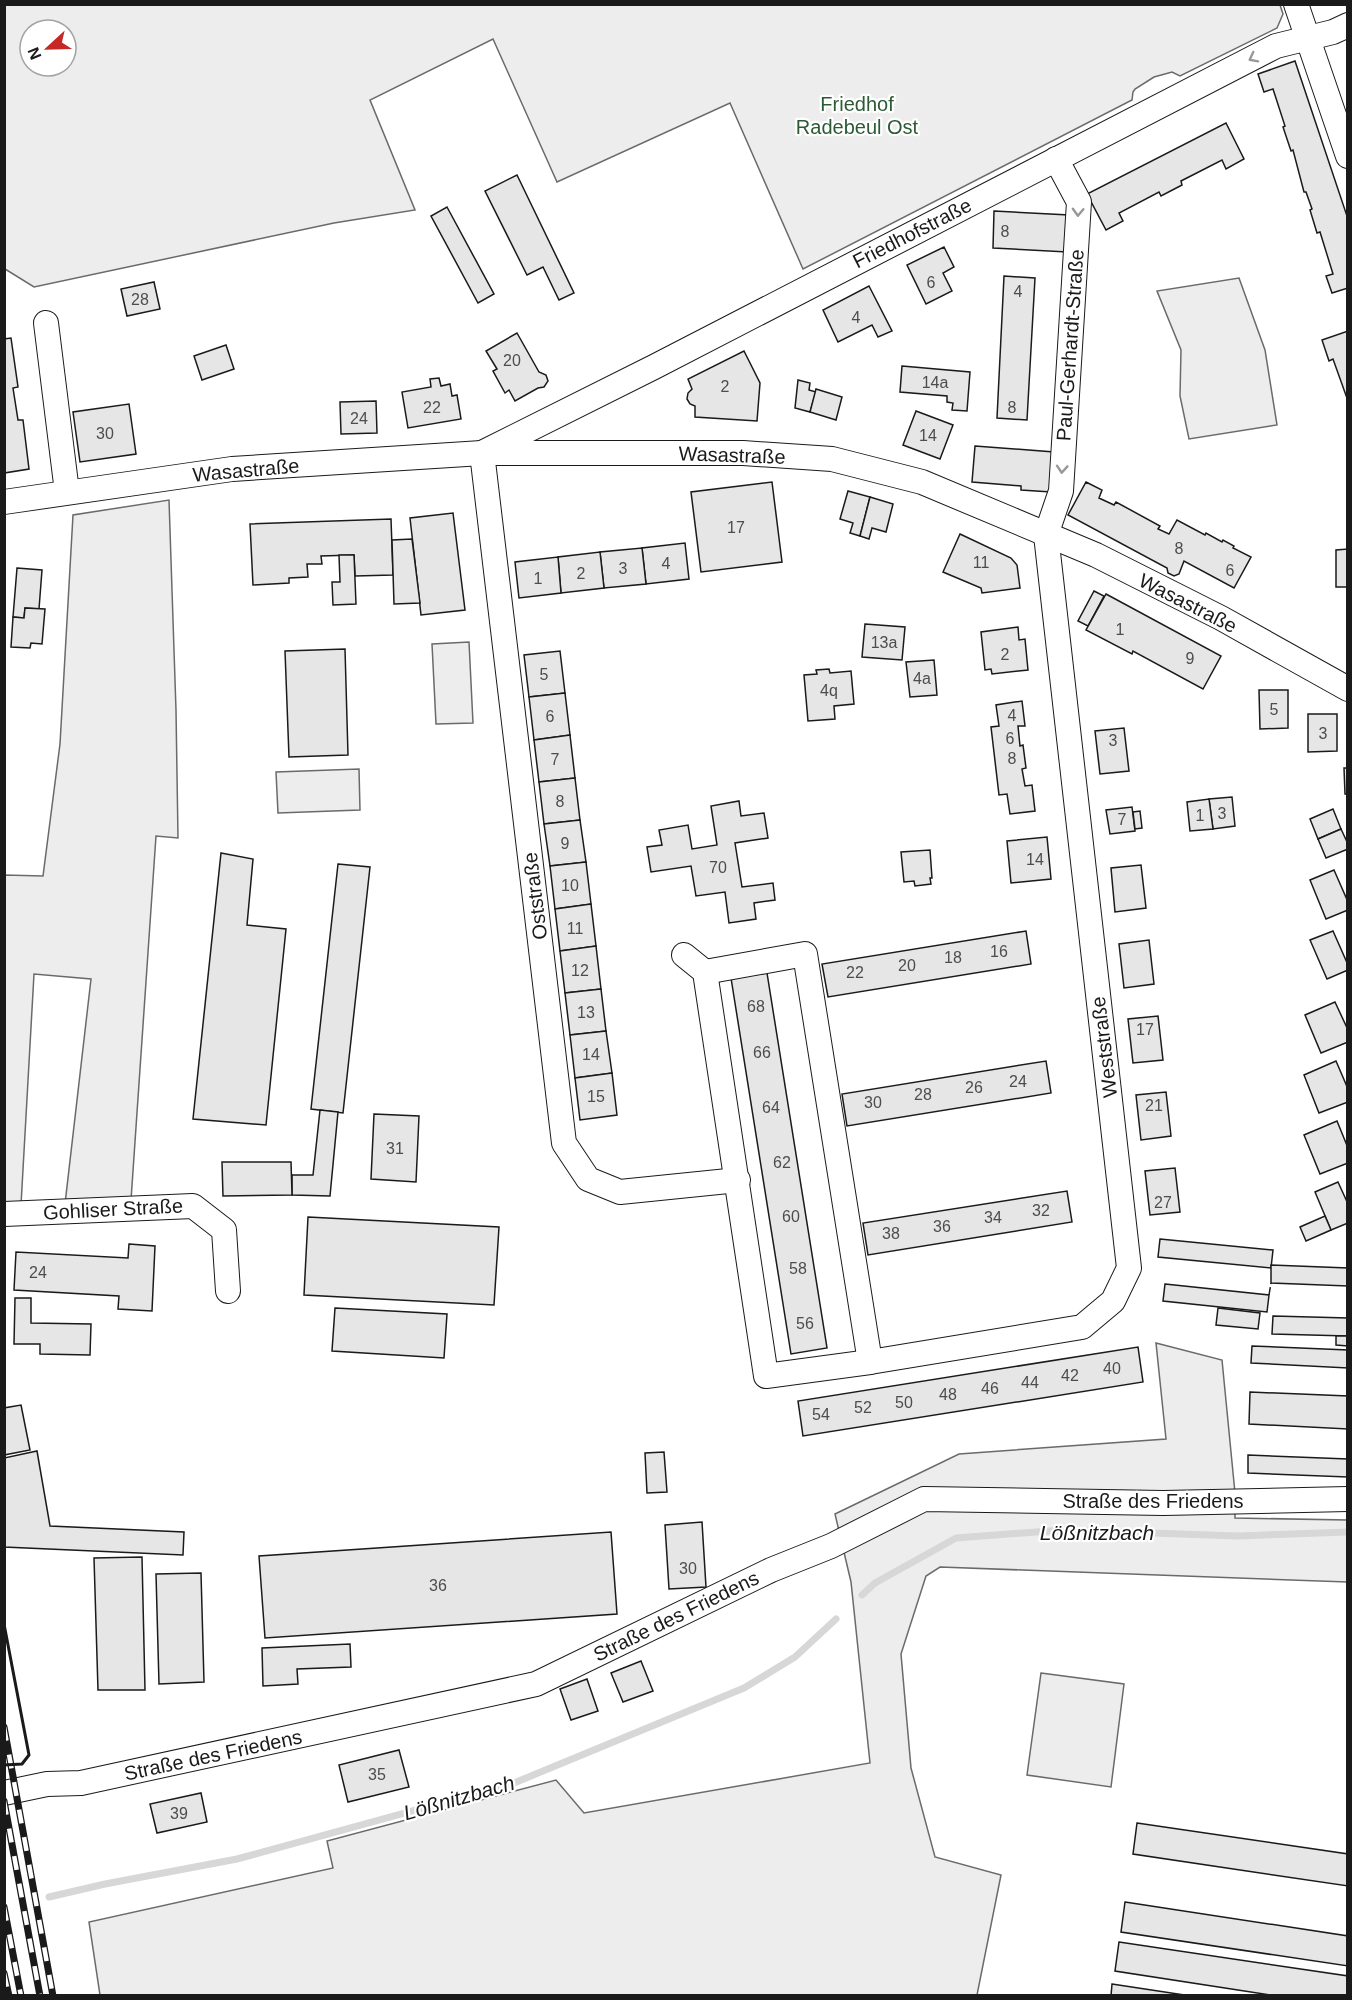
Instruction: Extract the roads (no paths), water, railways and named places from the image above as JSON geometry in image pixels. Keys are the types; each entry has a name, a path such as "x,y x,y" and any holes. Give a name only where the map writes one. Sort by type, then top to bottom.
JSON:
{"street":[{"path":"1296,4 1347,156"},
{"name":"Friedhofstraße","path":"482,453 654,367 1276,46 1333,32 1347,25"},
{"name":"Paul-Gerhardt-Straße","path":"1046,535 1061,490 1079,202 1056,159"},
{"path":"46,323 67,492"},
{"name":"Wasastraße","path":"4,502 232,469 482,453 743,453 832,459 922,482 1096,555 1221,618 1347,688"},
{"name":"Oststraße","path":"482,453 564,1143 588,1179 620,1192 738,1180"},
{"name":"Weststraße","path":"705,972 766,1376 870,1362 1082,1327 1113,1301 1129,1268 1046,535"},
{"path":"684,955 705,972 805,954 870,1362"},
{"name":"Gohliser Straße","path":"4,1214 193,1206 224,1230 228,1292"},
{"name":"Straße des Friedens","path":"4,1793 47,1784 81,1783 536,1684 771,1570 831,1546 924,1499 1163,1503 1347,1499"}],"waterway":[{"name":"Lößnitzbach","path":"862,1595 875,1583 956,1538 1063,1530 1238,1536 1348,1532"},
{"name":"Lößnitzbach","path":"49,1897 237,1859 514,1783 744,1688 795,1657 836,1619"}],"railway":[{"path":"4,1727 53,1996"},
{"path":"4,1801 40,1996"},
{"path":"4,1907 21,1996"},
{"path":"4,1973 9,1996"}],"park label":[{"name":"Friedhof Radebeul Ost","path":"857,116"}]}
